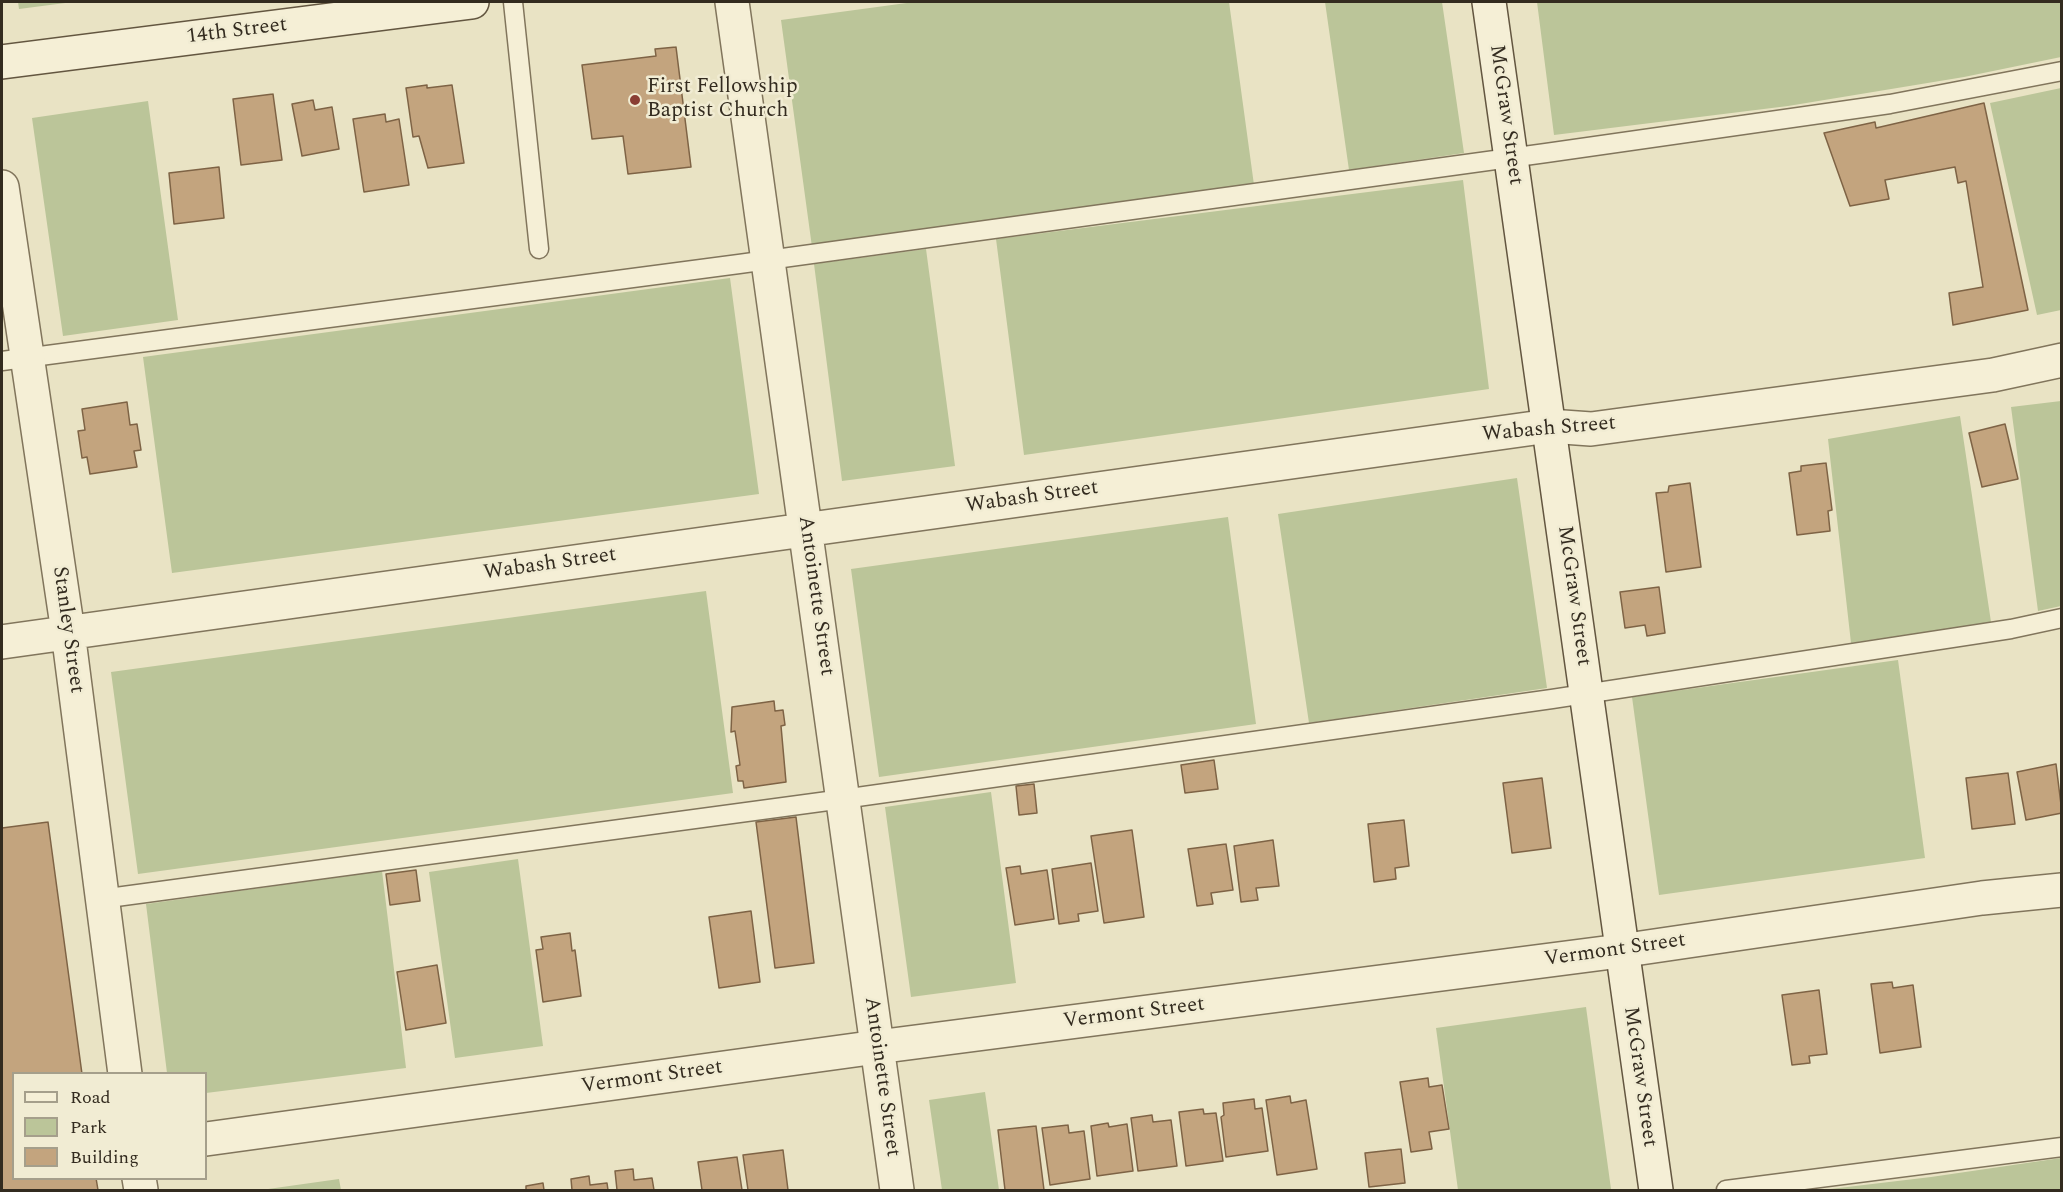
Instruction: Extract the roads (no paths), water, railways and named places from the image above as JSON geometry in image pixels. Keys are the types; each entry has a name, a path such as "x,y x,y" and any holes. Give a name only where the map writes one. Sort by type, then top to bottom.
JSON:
{"street":[{"name":"14th Street","path":"2,62 472,2"},
{"name":"Antoinette Street","path":"732,2 897,1191"},
{"name":"McGraw Street","path":"1489,2 1620,951 1656,1191"},
{"name":"Stanley Street","path":"2,187 13,359 68,632 125,1072"},
{"name":"Wabash Street","path":"2,642 1549,426 1591,429 1993,375 2061,360"},
{"name":"Vermont Street","path":"207,1139 877,1047 1620,951 1982,898 2061,890"}],"lane":[{"path":"513,2 539,249"},
{"path":"13,359 768,260 1890,104 2061,71"},
{"path":"101,899 843,799 1586,694 2011,629 2061,618"},
{"path":"1726,1191 2061,1147"}],"place":[{"name":"First Fellowship Baptist Church","path":"635,100"}]}
